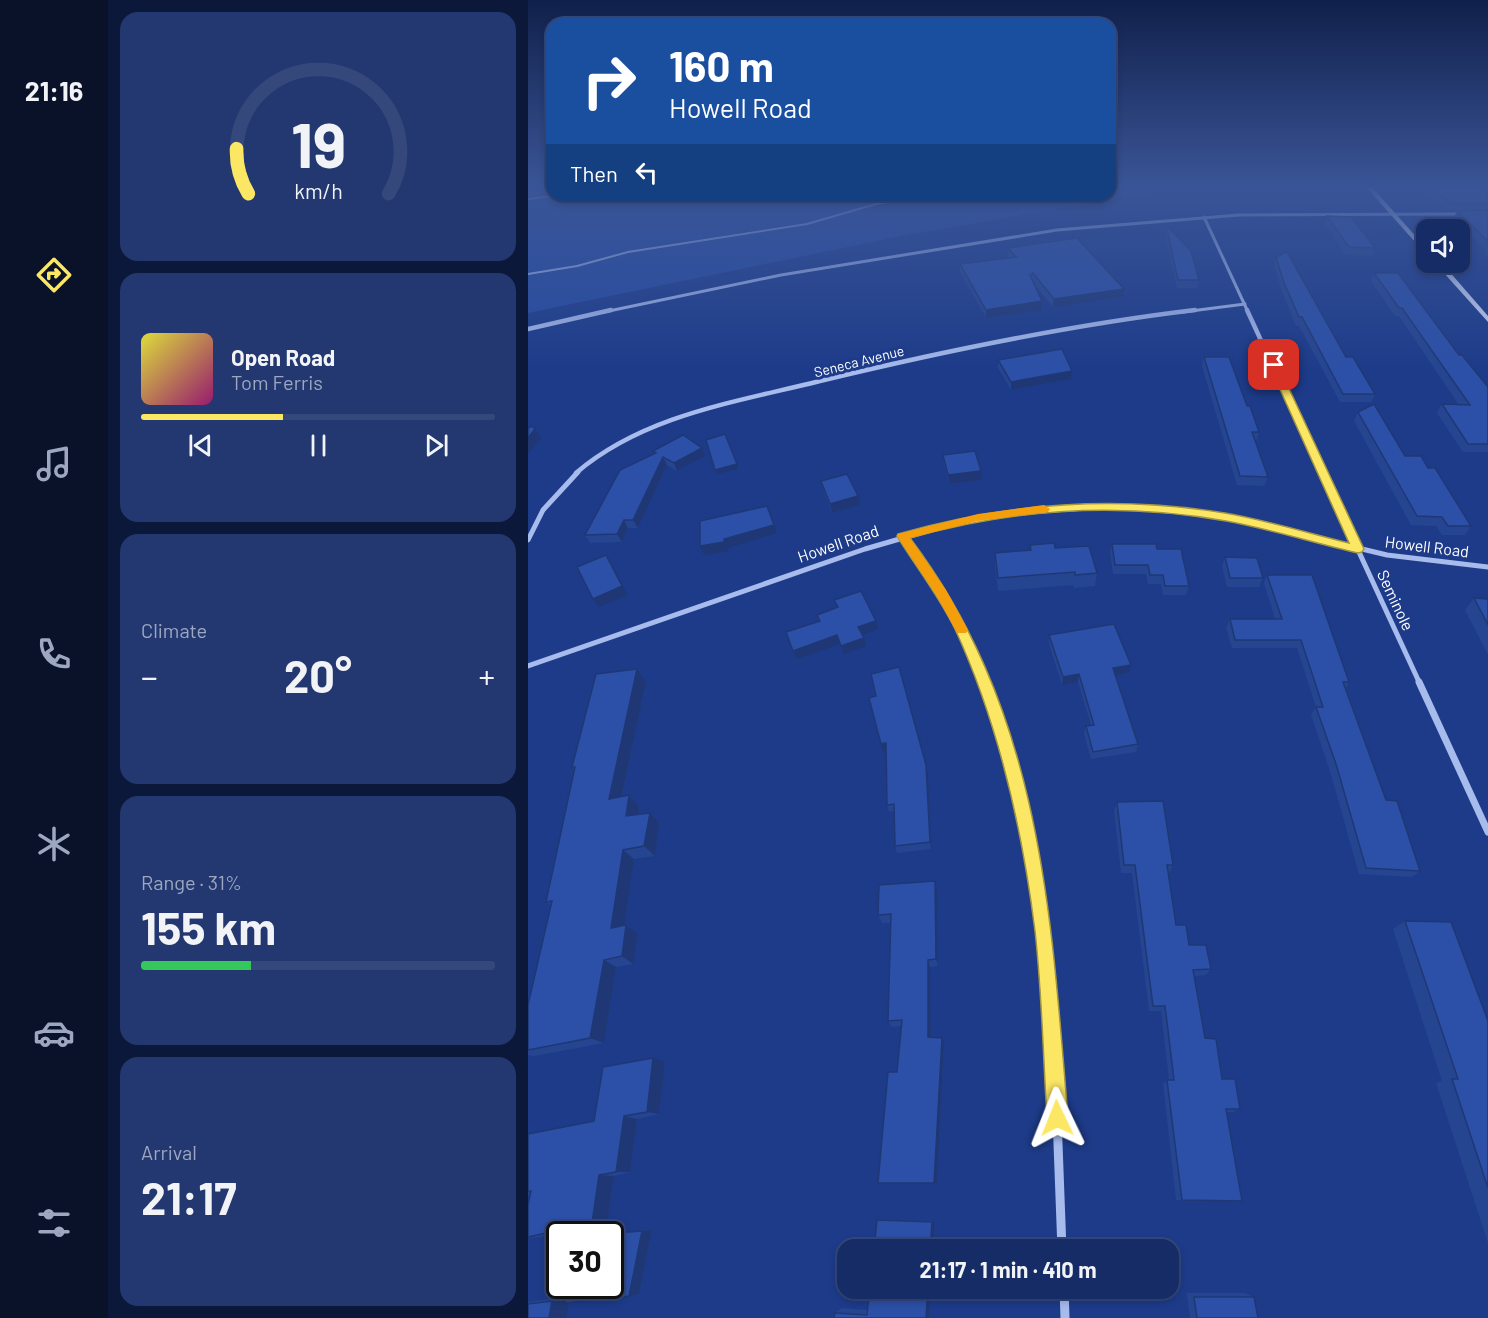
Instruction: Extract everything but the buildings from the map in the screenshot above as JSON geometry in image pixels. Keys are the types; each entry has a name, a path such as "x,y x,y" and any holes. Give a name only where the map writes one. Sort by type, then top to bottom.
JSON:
{"main road":[{"path":"1447,273 1488,320"}],"street":[{"path":"528,329 695,292 937,249"},
{"name":"Seminole","path":"1219,249 1488,832"},
{"name":"Seneca Avenue","path":"528,540 543,511 554,496 592,460 627,439 672,420 880,366 954,350 1112,321 1245,304"},
{"name":"Howell Road","path":"528,666 902,536 946,524 1010,512 1063,507 1172,510 1227,517 1404,558 1488,567"},
{"path":"902,536 942,593 977,663 1008,749 1022,800 1044,934 1055,1074 1062,1239"},
{"path":"1064,1299 1065,1318"}],"lane":[{"path":"528,274 577,266 650,249"}],"shaded area":[{"path":"528,249 841,249 528,313"}],"slow traffic":[{"path":"962,630 942,593 902,536 978,517 1044,509"}],"route":[{"path":"1057,1118 1044,934 1022,800 1008,749 977,663 942,593 902,536 946,524 1010,512 1063,507 1117,507 1172,510 1227,517 1272,526 1358,549 1274,365"}]}
